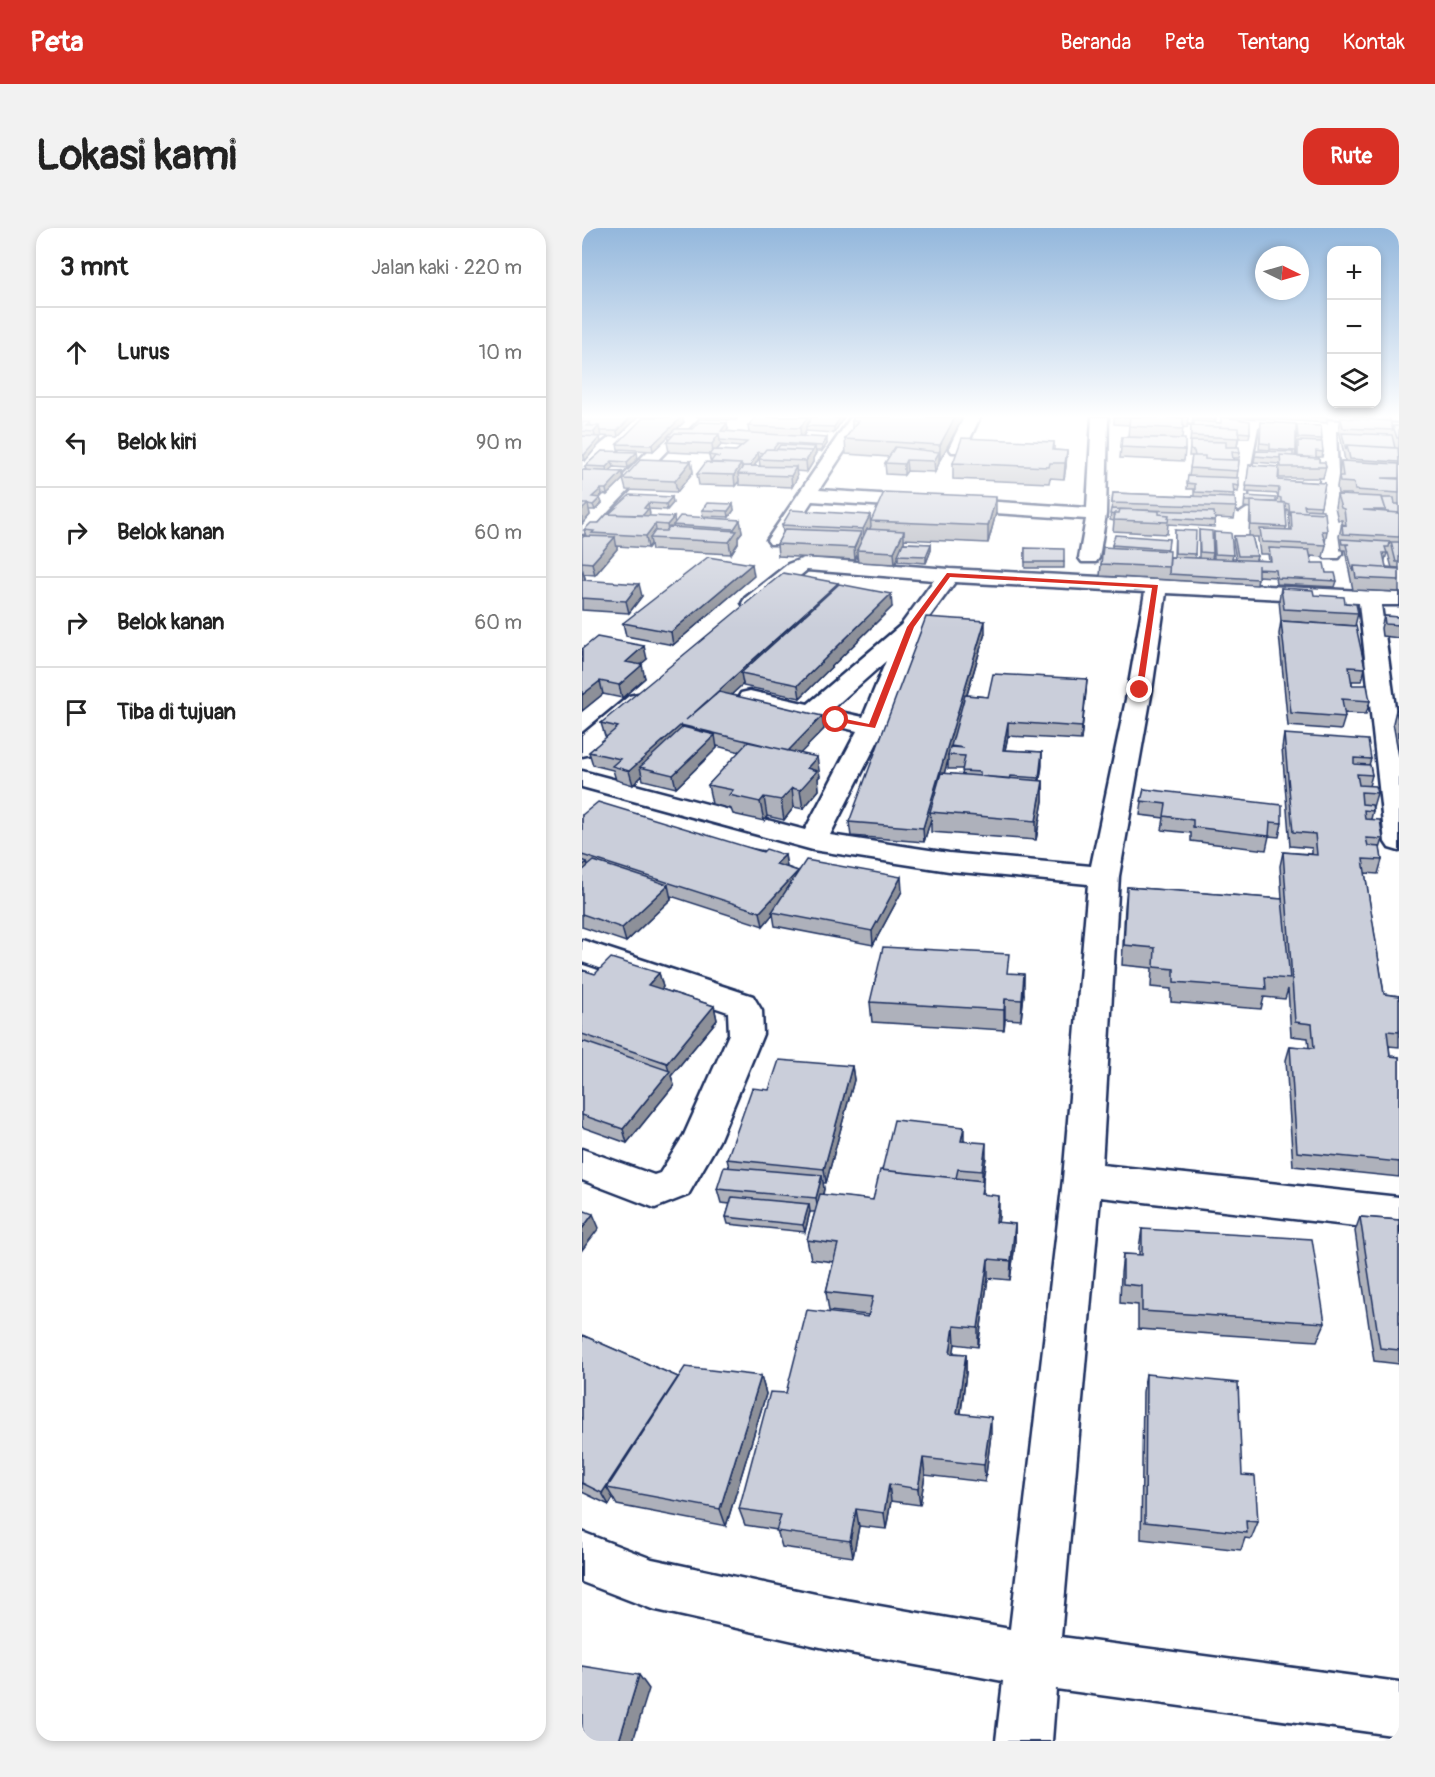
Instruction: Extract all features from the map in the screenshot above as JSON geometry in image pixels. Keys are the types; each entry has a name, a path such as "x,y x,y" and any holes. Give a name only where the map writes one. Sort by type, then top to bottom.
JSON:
{"street":[{"path":"582,528 622,488"},
{"path":"777,540 812,488"},
{"path":"1089,558 1096,514 1097,488"},
{"path":"1239,488 1239,506"},
{"path":"1329,488 1332,554"},
{"path":"807,495 1096,514"},
{"path":"740,614 795,568 804,564 949,575 1399,599"},
{"path":"812,714 911,627 949,575"},
{"path":"1024,1741 1030,1659 1082,1179 1104,876 1140,690 1156,587"},
{"path":"1369,597 1399,842"},
{"path":"813,841 872,726 911,627"},
{"path":"582,748 652,688"},
{"path":"750,698 872,726"},
{"path":"582,779 813,841 949,862 1104,876"},
{"path":"582,951 741,1004 745,1011 746,1034 700,1141 674,1184 655,1192 582,1164"},
{"path":"1082,1179 1399,1214"},
{"path":"582,1557 652,1584 834,1624 1030,1659 1399,1709"}],"building":[{"path":"582,488 607,488 601,489 592,497 600,498 593,505 582,504"},
{"path":"1195,488 1233,488 1234,494 1195,492"},
{"path":"1273,488 1324,488 1321,506 1304,505 1305,509 1323,510 1323,513 1291,511 1290,516 1289,504 1281,502 1281,498 1278,497 1279,488"},
{"path":"1355,488 1399,488 1399,493 1355,490"},
{"path":"884,492 996,497 988,526 871,521"},
{"path":"1113,493 1235,498 1236,507 1112,503"},
{"path":"630,495 672,497 666,504 648,503 644,508 648,509 643,515 609,514"},
{"path":"1337,495 1382,497 1386,510 1363,510 1399,513 1399,537 1343,534 1342,524 1346,525 1344,509 1341,508"},
{"path":"1245,496 1276,498 1276,502 1245,501"},
{"path":"1382,498 1394,498 1395,504 1399,504 1399,513 1386,512"},
{"path":"1251,501 1285,503 1287,527 1251,525"},
{"path":"707,503 733,504 728,511 702,510"},
{"path":"1111,509 1120,509 1115,515 1110,514"},
{"path":"1120,509 1159,511 1159,514 1169,515 1168,522 1114,520 1115,513 1119,513"},
{"path":"791,510 870,515 863,529 782,525"},
{"path":"1132,510 1214,512 1215,521 1168,518 1169,515 1159,514 1159,511"},
{"path":"1291,511 1325,513 1327,531 1322,531 1326,545 1262,542 1260,529 1292,530"},
{"path":"607,514 674,517 667,525 655,524 646,536 592,533 594,531 584,530 591,523 599,523"},
{"path":"680,516 740,520 734,529 673,525"},
{"path":"669,527 737,531 729,542 650,538 655,531 666,531"},
{"path":"785,529 861,532 854,548 777,544"},
{"path":"867,529 904,531 894,552 857,550"},
{"path":"1175,530 1196,531 1195,554 1175,553"},
{"path":"1199,530 1212,531 1213,553 1200,552"},
{"path":"1214,532 1231,533 1233,555 1215,554"},
{"path":"1115,535 1169,539 1168,549 1112,545"},
{"path":"584,536 615,537 592,563 582,562 582,538"},
{"path":"1234,536 1252,536 1257,556 1238,556"},
{"path":"1341,539 1390,542 1389,547 1385,547 1387,553 1383,553 1386,567 1399,569 1354,566 1353,572 1346,545 1349,544 1342,544"},
{"path":"1391,542 1399,542 1399,562 1396,562"},
{"path":"903,543 931,544 926,556 898,555"},
{"path":"1103,547 1170,551 1169,567 1101,564"},
{"path":"1025,548 1064,549 1064,562 1025,562"},
{"path":"1269,548 1309,550 1312,563 1324,563 1326,573 1335,573 1337,581 1277,578 1276,570 1258,569 1258,579 1169,574 1170,557 1271,561"},
{"path":"708,557 752,564 671,632 623,623"},
{"path":"1354,566 1399,569 1399,580 1356,578"},
{"path":"783,573 838,583 686,720 719,692 822,716 788,751 681,725 629,771 612,766 620,759 589,752 618,727 601,723"},
{"path":"582,580 639,584 626,601 582,598"},
{"path":"839,584 891,594 798,685 741,673"},
{"path":"1281,588 1313,590 1314,595 1344,597 1345,603 1356,604 1358,613 1284,609"},
{"path":"1384,616 1399,617 1399,625 1385,624"},
{"path":"926,617 985,621 923,828 849,822"},
{"path":"1281,621 1356,626 1365,668 1349,667 1352,685 1367,685 1370,701 1342,699 1345,717 1291,713"},
{"path":"597,637 644,646 626,662 642,665 619,685 600,681 582,695 582,649"},
{"path":"993,674 1087,679 1082,727 1008,722 1003,750 1042,752 1039,778 1011,776 1010,779 980,776 980,772 962,771 965,756 948,755 950,747 964,748 951,746 965,695 988,697"},
{"path":"683,727 715,735 673,775 640,767"},
{"path":"1284,734 1368,740 1371,759 1354,758 1354,764 1370,765 1372,775 1357,774 1359,785 1375,786 1377,793 1361,792 1362,804 1372,805 1373,811 1364,810 1365,819 1380,820 1383,839 1366,838 1368,846 1380,847 1382,860 1363,859 1384,994 1399,996 1399,1032 1387,1031 1390,1056 1399,1057 1399,1162 1297,1152 1290,1046 1314,1048 1312,1024 1295,1022 1283,852 1317,855 1315,834 1293,832"},
{"path":"748,742 817,757 807,768 817,771 800,790 792,788 781,800 764,797 760,802 729,795 733,790 708,785"},
{"path":"941,773 1043,781 1036,821 930,812"},
{"path":"1144,789 1282,805 1282,823 1270,822 1269,836 1193,827 1193,820 1164,816 1166,804 1141,801"},
{"path":"598,802 763,852 766,849 785,855 776,864 798,871 760,912 582,855 582,815"},
{"path":"806,860 901,877 872,931 772,912"},
{"path":"594,861 668,885 622,928 582,914 582,871"},
{"path":"1127,887 1282,899 1290,979 1265,977 1266,989 1174,982 1174,969 1154,967 1155,948 1124,945"},
{"path":"883,947 1009,954 1007,973 1024,974 1022,1000 1005,999 1004,1010 870,1002"},
{"path":"611,958 659,973 648,985 714,1006 667,1063 582,1034 582,970 595,974"},
{"path":"582,1041 670,1071 623,1129 582,1115"},
{"path":"779,1060 852,1066 824,1169 727,1159 752,1088 769,1090"},
{"path":"894,1120 964,1127 961,1141 986,1143 982,1171 958,1169 956,1178 882,1170"},
{"path":"724,1167 822,1175 816,1198 717,1189"},
{"path":"880,1170 983,1181 981,1194 999,1196 996,1222 1015,1224 1011,1261 988,1259 978,1328 954,1326 950,1353 966,1354 957,1413 991,1417 984,1465 923,1458 918,1489 889,1484 884,1513 856,1509 850,1541 776,1531 781,1515 739,1509 770,1392 786,1393 807,1310 868,1317 873,1297 826,1292 838,1244 807,1240 820,1194 873,1200"},
{"path":"732,1197 809,1204 803,1225 726,1217"},
{"path":"582,1210 593,1214 582,1229"},
{"path":"1360,1217 1399,1220 1399,1350 1380,1348"},
{"path":"1142,1229 1312,1239 1325,1323 1142,1311 1142,1286 1123,1284 1123,1254 1142,1255"},
{"path":"582,1335 678,1377 602,1493 582,1483"},
{"path":"685,1367 761,1376 720,1509 607,1488"},
{"path":"1146,1374 1238,1383 1242,1475 1255,1476 1258,1522 1246,1521 1247,1533 1145,1522"},
{"path":"582,1666 639,1675 619,1741 582,1741"}],"route":[{"path":"836,720 872,726 911,627 949,575 1156,587 1140,690"}]}
